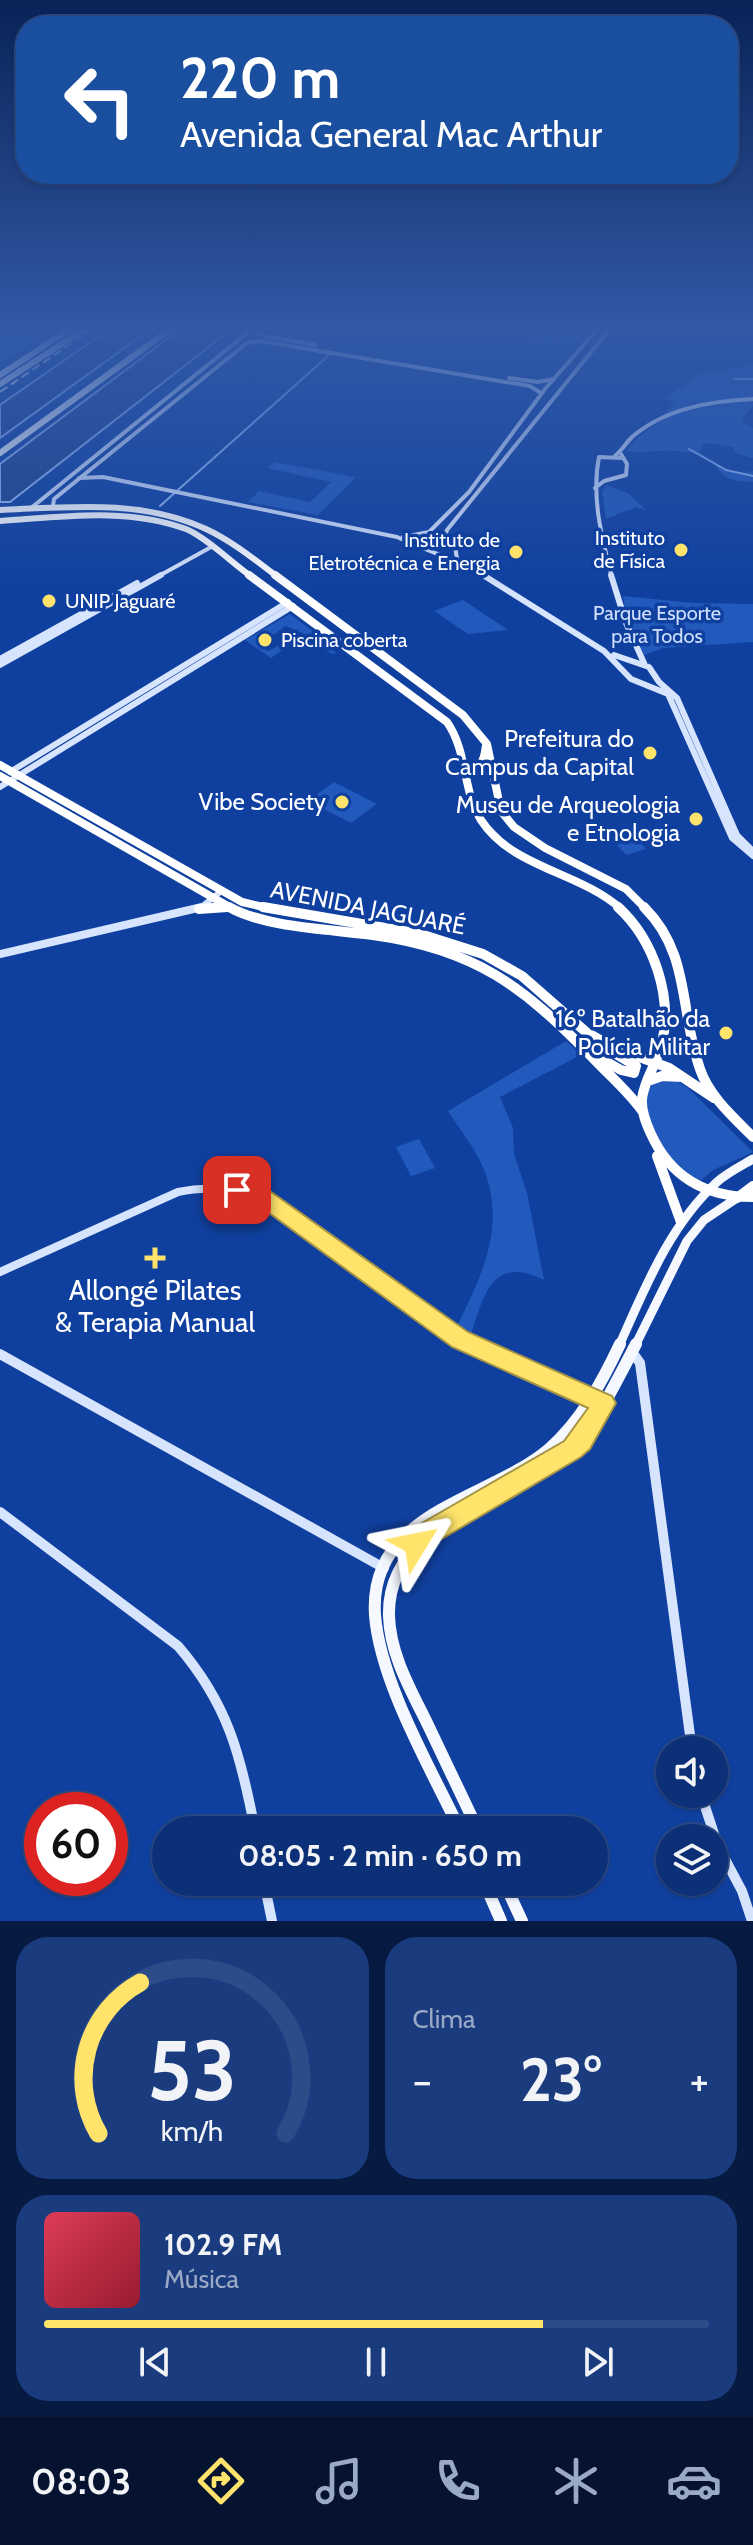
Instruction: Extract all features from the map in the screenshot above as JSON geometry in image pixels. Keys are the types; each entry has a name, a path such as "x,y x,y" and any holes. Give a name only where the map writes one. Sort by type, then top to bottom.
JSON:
{"highway":[{"path":"0,453 53,415"},
{"path":"0,510 106,505 169,515 204,526 236,546 463,715 485,740 493,759 501,811 514,827 538,844 626,889 650,910 669,935 677,960 697,1062 718,1101 752,1134"},
{"path":"31,508 25,514 34,519"},
{"path":"0,521 99,514 158,522 188,530 447,722 462,742 473,806 491,833 515,850 606,897 644,937 654,961 662,1006 663,1038 643,1093 643,1113 646,1129 681,1222"},
{"path":"158,522 170,521 169,515"},
{"path":"211,545 236,546"},
{"path":"290,587 296,597 291,604"},
{"path":"375,667 378,663 390,661"},
{"path":"466,769 479,767 484,762 485,740"},
{"name":"AVENIDA JAGUARÉ","path":"0,765 7,777 217,895 268,909 403,931 466,947 522,976 584,1031 613,1047 655,1062 689,1079 718,1101"},
{"name":"AVENIDA JAGUARÉ","path":"217,895 228,907 251,915 417,942 461,955 491,970 529,995 582,1043 643,1113"},
{"path":"199,909 228,907"},
{"path":"584,1031 595,1044 632,1061 636,1070 626,1073 596,1052 587,1051"},
{"path":"648,1081 662,1076 689,1079"},
{"path":"643,1113 662,1157 684,1179 703,1192 737,1198 753,1197"},
{"path":"737,1198 753,1186"}],"main road":[{"path":"454,1816 378,1640 375,1605 384,1568 397,1545 419,1522 552,1448 571,1429 618,1346 681,1222 703,1192 753,1159"},
{"path":"471,1816 400,1666 389,1617 393,1586 407,1557 423,1538 581,1441 630,1356 687,1241 704,1220 737,1198"},
{"path":"618,1346 630,1356"},
{"path":"490,1896 501,1921"},
{"path":"510,1896 522,1921"}],"street":[{"path":"31,508 146,415"},
{"path":"53,506 54,499 158,415"},
{"path":"397,537 437,528 526,415"},
{"path":"444,539 447,530 541,415"},
{"path":"674,415 632,437 622,454 599,457 595,468 595,488 616,601 638,654 659,682 677,698 710,778"},
{"path":"510,437 524,436"},
{"path":"510,437 519,442"},
{"path":"595,488 600,482 624,477 628,471 622,454"},
{"path":"93,467 103,477"},
{"path":"595,468 602,475 615,478"},
{"path":"79,478 103,477 397,537 430,553 457,559 604,651 646,665"},
{"path":"56,487 67,488"},
{"path":"429,532 455,546 457,559"},
{"path":"414,535 416,544"},
{"path":"0,662 211,545"},
{"path":"443,556 454,551"},
{"path":"0,787 7,777 291,604"},
{"path":"604,651 627,677 662,688 671,698 737,835 753,853"},
{"path":"622,669 638,654"},
{"path":"637,680 650,678 654,672"},
{"path":"0,954 199,909 217,895"},
{"path":"0,1272 178,1192 201,1188 237,1190 260,1195 460,1339 604,1403"},
{"path":"0,1354 384,1568"},
{"path":"630,1356 642,1377 690,1736"},
{"path":"0,1512 178,1646 198,1667 225,1710 239,1746 252,1816"},
{"path":"706,1808 718,1846 742,1891 752,1921"},
{"path":"742,1891 753,1903"},
{"path":"267,1896 272,1921"}],"green space":[{"path":"675,415 745,415 743,423 753,428 753,458 735,453 734,447 705,443 699,452 724,468 753,471 753,482 730,479 699,455 671,451 626,452 647,430"},
{"path":"275,462 356,477 318,515 248,502 259,491 310,502 331,482 267,468"},
{"path":"606,485 628,493 646,510 636,507 606,519 602,492"},
{"name":"Parque Esporte para Todos","path":"623,596 693,603 753,604 753,642 664,648 644,655 626,615"},
{"path":"463,600 508,630 468,634 434,611"},
{"path":"290,614 331,645 336,655 305,642 311,637 286,626 273,635 266,632 263,634 267,636 255,644 268,651 282,644 282,638 293,643 271,658 245,640"},
{"name":"Vibe Society","path":"334,782 377,804 351,823 308,801"},
{"path":"626,827 646,849 626,855 606,833"},
{"path":"566,1041 581,1055 500,1097 513,1128 514,1154 527,1193 544,1280 526,1273 512,1272 501,1276 492,1283 486,1294 470,1337 456,1328 481,1273 493,1216 486,1175 479,1158 448,1111"},
{"path":"659,1080 676,1081 688,1088 753,1152 713,1170 697,1184 665,1153 652,1132 646,1102 652,1085"},
{"path":"419,1139 435,1168 411,1176 396,1147"}],"shaded area":[{"path":"0,415 32,415 0,438"},
{"path":"66,415 122,415 10,502 0,502 0,464"}],"waterway":[{"path":"160,506 262,415"},
{"path":"689,449 726,470 753,476"}],"place":[{"name":"Instituto de Física","path":"681,550"},
{"name":"Instituto de Eletrotécnica e Energia","path":"516,552"},
{"name":"UNIP Jaguaré","path":"49,601"},
{"name":"Piscina coberta","path":"265,640"},
{"name":"Prefeitura do Campus da Capital","path":"650,753"},
{"name":"Vibe Society","path":"342,802"},
{"name":"Museu de Arqueologia e Etnologia","path":"696,819"},
{"name":"16º Batalhão da Polícia Militar","path":"726,1033"},
{"name":"Allongé Pilates & Terapia Manual","path":"155,1258"}],"route":[{"path":"237,1190 260,1195 446,1331 604,1403 581,1441 561,1458 431,1532 416,1544"}]}
